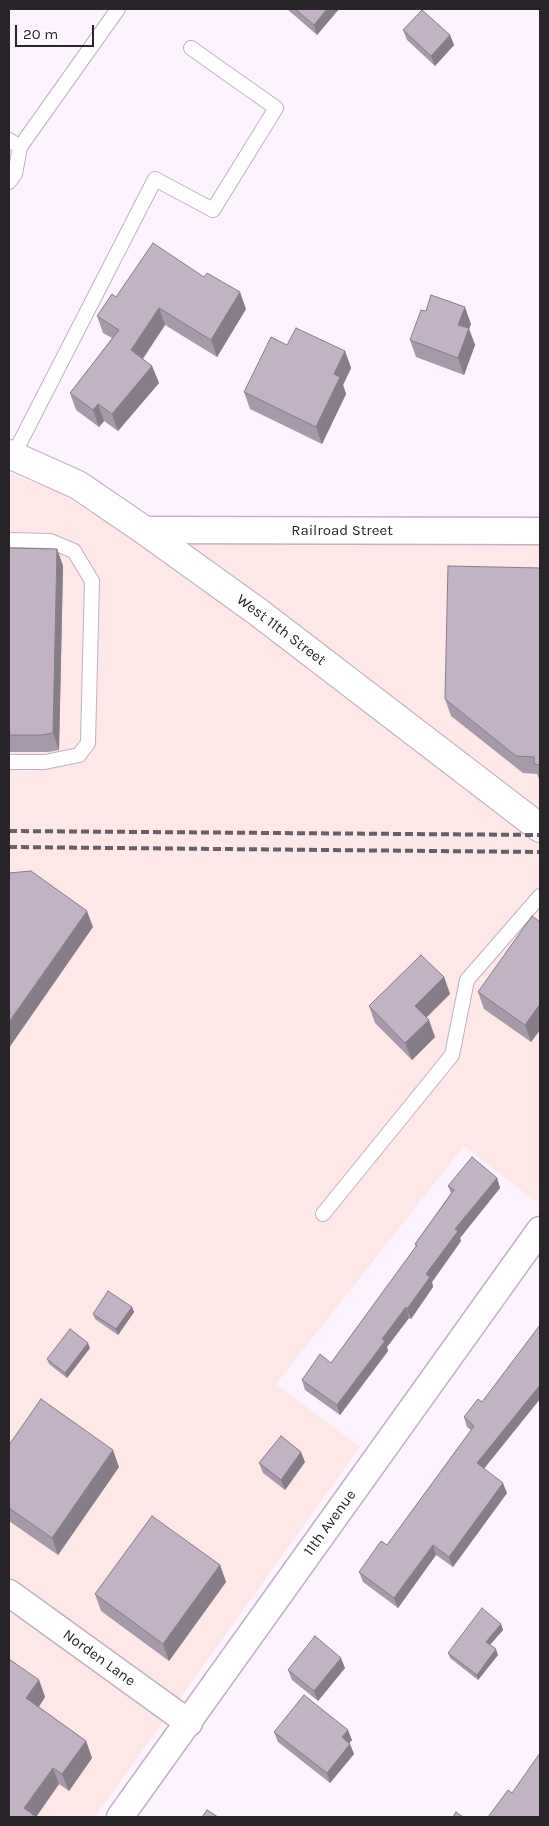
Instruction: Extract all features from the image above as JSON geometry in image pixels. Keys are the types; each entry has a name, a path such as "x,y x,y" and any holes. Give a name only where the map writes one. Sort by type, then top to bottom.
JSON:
{"street":[{"name":"West 11th Street","path":"11,455 78,485 144,530 266,618 540,828"},
{"name":"Railroad Street","path":"144,530 540,532"},
{"name":"11th Avenue","path":"120,1817 540,1230"},
{"name":"Norden Lane","path":"9,1593 189,1723"}],"lane":[{"path":"9,182 15,174 14,144 118,9"},
{"path":"11,455 156,179 213,210 276,108 191,48"},
{"path":"9,540 50,541 74,551 92,581 88,743 78,755 45,762 9,762"},
{"path":"323,1214 452,1055 467,980 540,896"}],"shaded area":[{"path":"9,473 58,492 132,538 540,544 540,1196 536,1202 464,1146 276,1384 360,1447 95,1817 9,1817"}],"building":[{"path":"295,9 327,9 314,25"},
{"path":"422,10 450,35 431,56 403,30"},
{"path":"153,243 204,277 207,273 240,292 211,340 159,308 131,350 152,366 112,414 98,404 93,410 70,393 119,330 97,316 112,294 116,297"},
{"path":"431,295 465,307 458,325 469,328 458,358 410,340 421,310 426,311"},
{"path":"296,328 345,351 334,374 340,377 316,427 244,392 271,337 287,345"},
{"path":"9,548 57,549 53,733 9,735"},
{"path":"448,566 540,568 540,765 534,764 534,757 516,756 445,699"},
{"path":"31,871 87,911 9,1022 9,873"},
{"path":"532,916 540,922 540,1004 525,1025 478,992"},
{"path":"421,955 444,977 415,1006 429,1020 405,1043 369,1006"},
{"path":"472,1157 497,1178 455,1229 458,1231 426,1274 430,1277 382,1339 385,1341 337,1405 302,1380 320,1354 331,1363 417,1245 415,1244 454,1190 448,1186"},
{"path":"108,1291 132,1307 116,1329 93,1314"},
{"path":"540,1325 540,1385 477,1463 503,1483 449,1557 433,1545 394,1598 359,1572 381,1541 387,1545 474,1426 464,1417 478,1399 482,1402"},
{"path":"70,1329 88,1343 65,1373 47,1359"},
{"path":"41,1399 113,1450 52,1538 9,1508 9,1445"},
{"path":"281,1436 301,1452 281,1480 259,1463"},
{"path":"152,1516 220,1565 163,1644 95,1594"},
{"path":"482,1608 501,1624 486,1642 496,1649 477,1675 448,1653"},
{"path":"315,1636 341,1658 314,1691 288,1670"},
{"path":"9,1659 39,1680 26,1698 86,1741 62,1774 53,1768 24,1808 34,1817 9,1817"},
{"path":"304,1695 348,1730 342,1737 350,1744 327,1773 274,1732"},
{"path":"540,1753 540,1817 488,1817 508,1790 512,1793"},
{"path":"207,1810 218,1817 202,1817"},
{"path":"456,1812 463,1817 453,1817"}],"railway":[{"path":"9,831 540,835"},
{"path":"9,847 540,852"}]}
